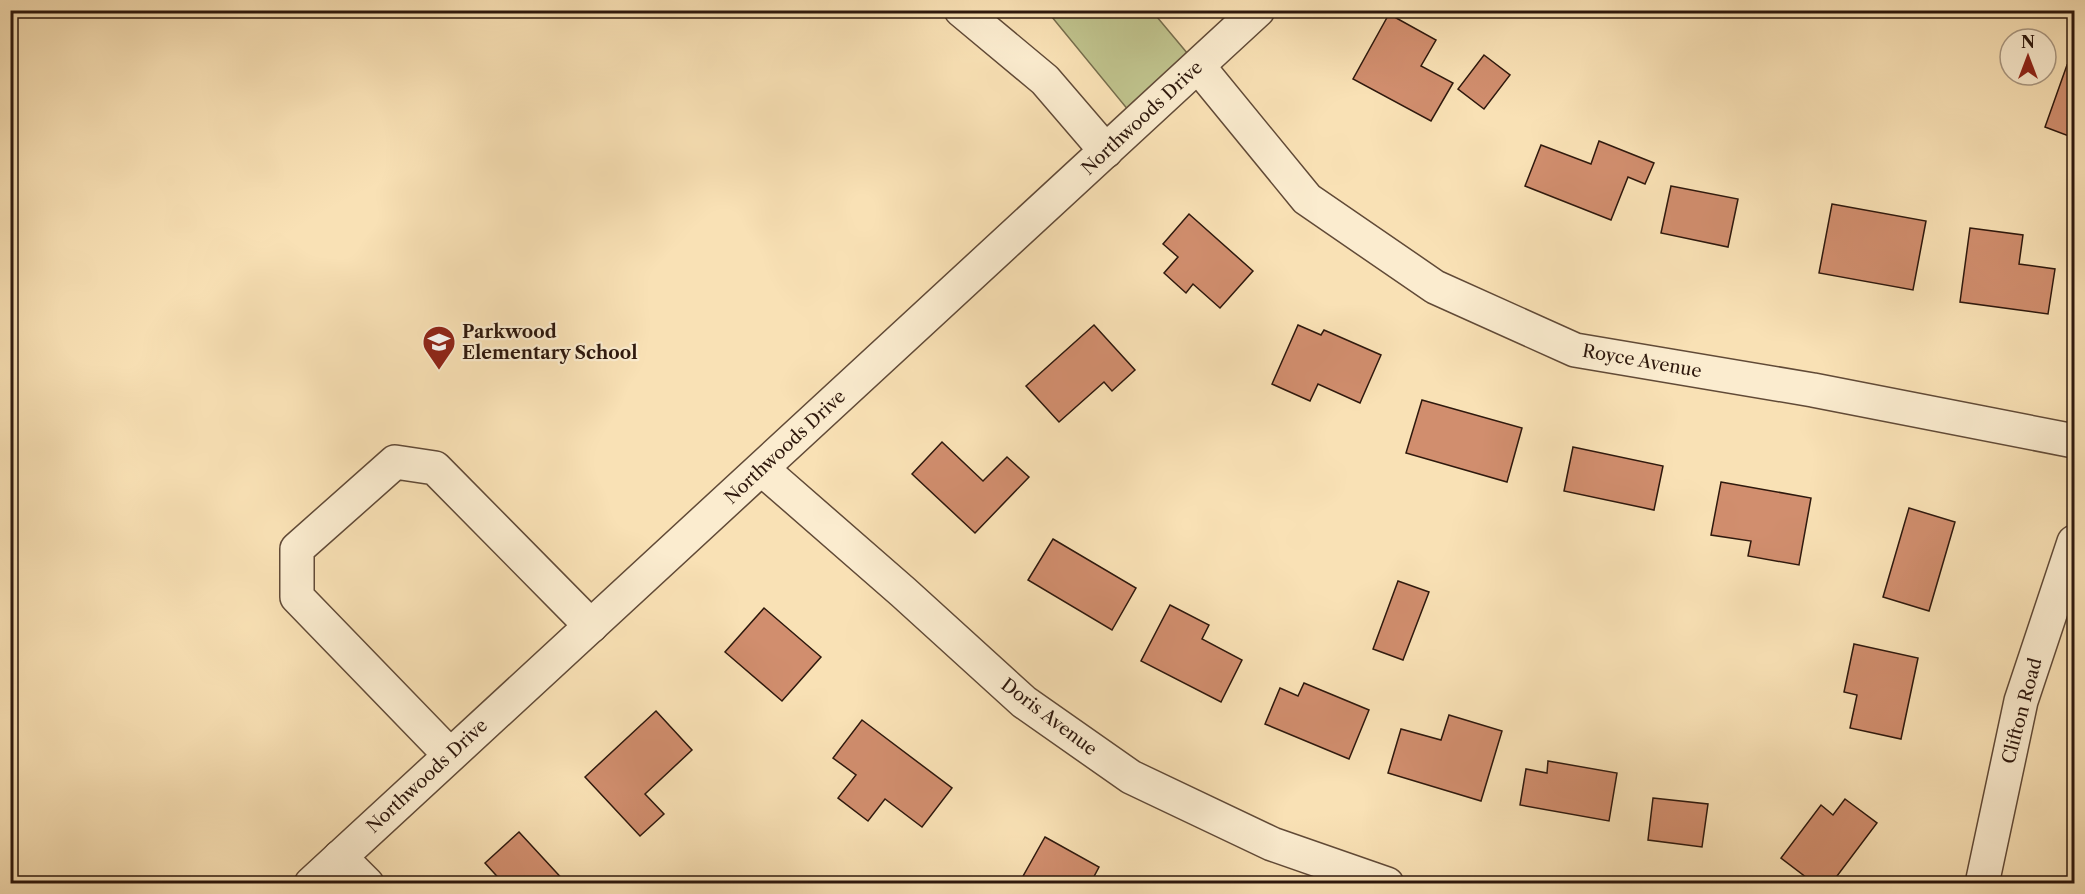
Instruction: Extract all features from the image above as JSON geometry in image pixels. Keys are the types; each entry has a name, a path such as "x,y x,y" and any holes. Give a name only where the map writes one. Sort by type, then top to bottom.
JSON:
{"street":[{"path":"961,10 1045,80 1106,151"},
{"name":"Northwoods Drive","path":"311,884 1258,10"},
{"name":"Royce Avenue","path":"1198,66 1307,199 1435,287 1575,350 1813,390 2074,441"},
{"path":"450,755 297,597 297,549 395,462 435,468 591,626"},
{"name":"Doris Avenue","path":"762,469 1024,702 1131,777 1272,844 1387,884"},
{"name":"Clifton Road","path":"1982,884 2021,701 2074,542"},
{"path":"340,857 368,884"}],"green space":[{"path":"1047,11 1152,11 1198,66 1138,122"}],"building":[{"path":"1389,14 1436,40 1421,66 1453,83 1431,121 1353,79"},
{"path":"1484,55 1510,75 1484,109 1458,89"},
{"path":"2067,65 2074,68 2074,138 2045,127"},
{"path":"1599,141 1654,163 1645,184 1628,177 1611,220 1525,186 1541,145 1591,164"},
{"path":"1671,186 1738,199 1728,247 1661,233"},
{"path":"1832,204 1926,221 1913,290 1819,273"},
{"path":"1189,214 1253,271 1220,308 1193,284 1186,293 1164,273 1178,257 1163,244"},
{"path":"1970,228 2023,235 2019,264 2055,269 2048,314 1960,302"},
{"path":"1094,325 1135,370 1112,391 1104,382 1059,422 1026,386"},
{"path":"1298,325 1321,335 1324,330 1381,355 1360,403 1318,384 1310,401 1272,384"},
{"path":"1422,400 1522,428 1507,482 1406,453"},
{"path":"942,442 983,481 1007,457 1029,477 975,533 912,474"},
{"path":"1573,447 1663,466 1654,510 1564,491"},
{"path":"1721,482 1811,498 1799,565 1748,556 1751,541 1711,535"},
{"path":"1909,508 1955,522 1929,611 1883,597"},
{"path":"1053,539 1136,588 1112,630 1028,580"},
{"path":"1398,581 1429,592 1403,660 1373,649"},
{"path":"1170,605 1209,625 1202,639 1242,660 1221,702 1141,661"},
{"path":"764,608 821,657 782,701 725,652"},
{"path":"1854,644 1918,658 1901,739 1850,728 1857,695 1844,692"},
{"path":"1304,683 1369,710 1349,759 1265,724 1280,688 1298,696"},
{"path":"656,711 692,750 645,794 664,814 640,836 585,777"},
{"path":"1449,715 1502,731 1481,801 1388,773 1401,729 1441,740"},
{"path":"862,720 952,788 922,827 885,799 868,821 838,798 856,775 833,758"},
{"path":"1548,761 1617,773 1609,821 1520,805 1526,769 1547,773"},
{"path":"1653,798 1708,804 1702,847 1648,840"},
{"path":"1845,799 1877,823 1831,884 1815,884 1781,858 1821,805 1833,815"},
{"path":"519,832 567,884 504,884 485,863"},
{"path":"1045,837 1099,867 1090,884 1033,884 1022,878"}],"place":[{"name":"Parkwood Elementary School","path":"439,371"}]}
